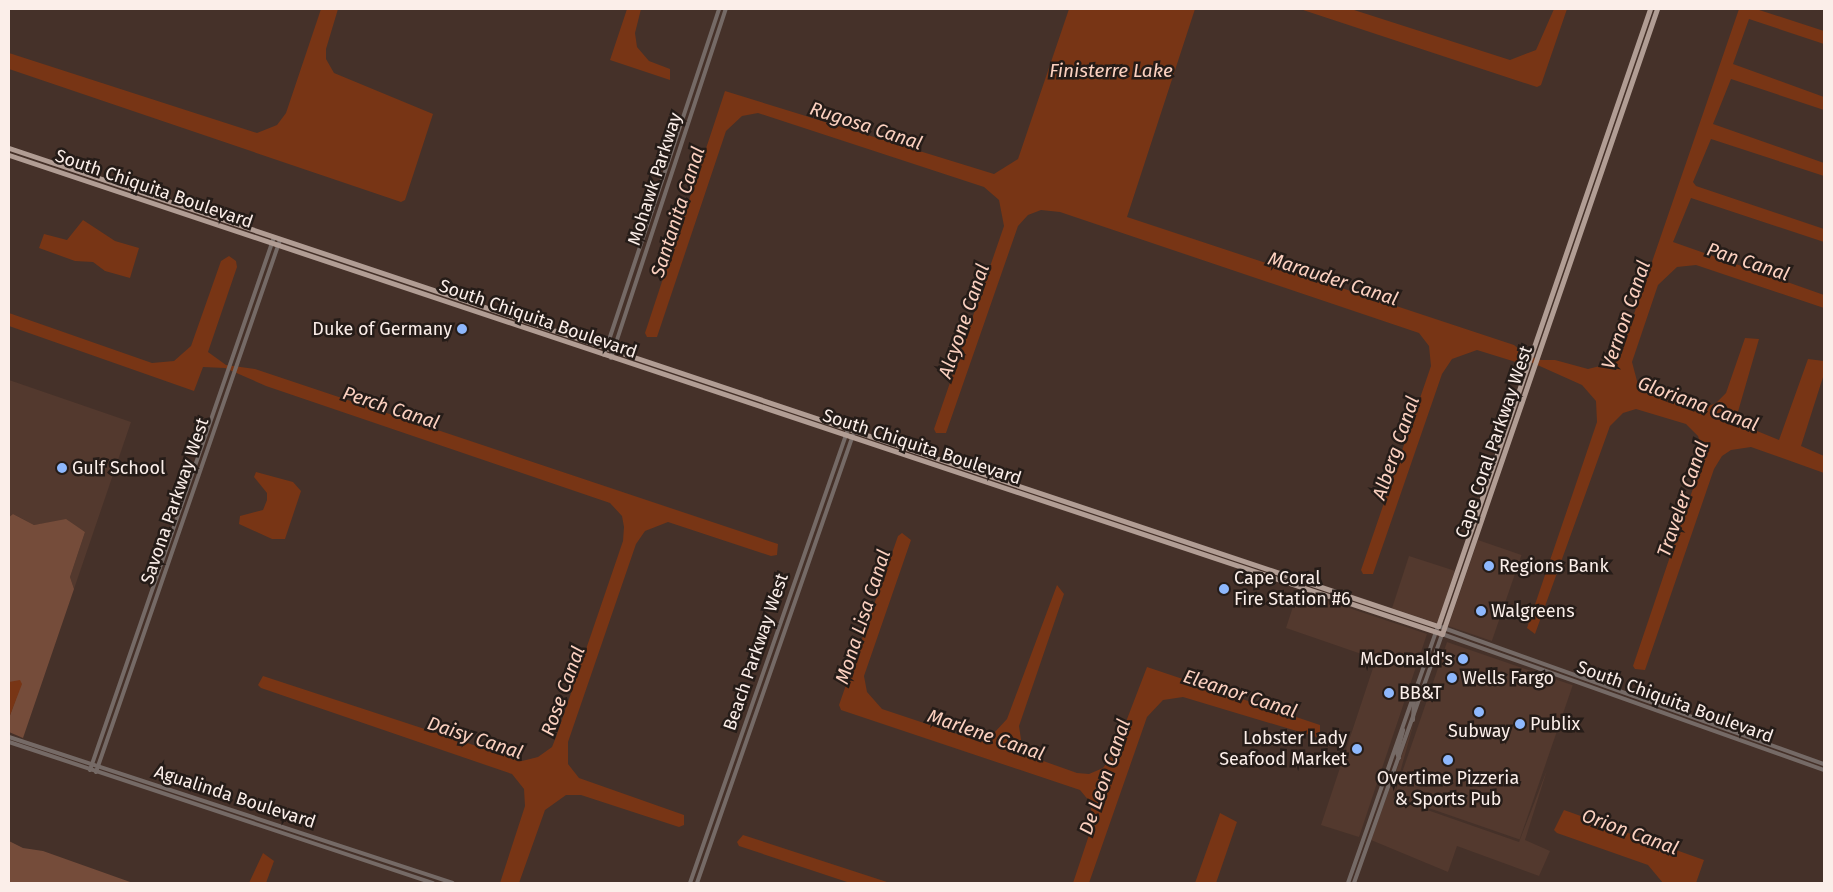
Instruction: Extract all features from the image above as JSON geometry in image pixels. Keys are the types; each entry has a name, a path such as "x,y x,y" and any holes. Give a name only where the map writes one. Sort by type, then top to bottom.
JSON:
{"main road":[{"name":"Cape Coral Parkway West","path":"1437,629 1650,9"},
{"name":"Cape Coral Parkway West","path":"1443,631 1657,9"},
{"path":"1634,74 1644,26"},
{"path":"1618,121 1626,77"},
{"name":"South Chiquita Boulevard","path":"9,148 612,352 849,435 854,432 1437,629"},
{"name":"South Chiquita Boulevard","path":"9,155 610,358 1443,631"},
{"path":"1496,477 1504,434"},
{"path":"1468,560 1476,516"}],"street":[{"name":"Mohawk Parkway","path":"604,356 720,9"},
{"name":"Mohawk Parkway","path":"610,358 726,9"},
{"name":"Savona Parkway West","path":"90,770 274,238"},
{"name":"Savona Parkway West","path":"96,772 280,240"},
{"name":"Beach Parkway West","path":"690,883 849,435"},
{"name":"Beach Parkway West","path":"697,883 849,435"},
{"name":"Cape Coral Parkway West","path":"1348,883 1437,629"},
{"name":"Cape Coral Parkway West","path":"1354,883 1400,758 1443,631"},
{"name":"South Chiquita Boulevard","path":"1443,631 1824,764"},
{"name":"South Chiquita Boulevard","path":"1443,631 1824,770"},
{"path":"1413,720 1414,694"},
{"path":"1400,758 1397,753 1403,725"},
{"name":"Agualinda Boulevard","path":"9,736 453,883"},
{"name":"Agualinda Boulevard","path":"9,742 433,883"}],"shaded area":[{"name":"Gulf School","path":"9,380 131,422 74,589 70,577 85,532 66,520 34,525 13,514 9,517"},
{"path":"13,514 34,525 66,519 85,532 70,577 74,589 23,738 9,732 9,718 21,684 9,682 9,517"},
{"path":"1478,540 1521,555 1492,641 1448,626"},
{"path":"1409,556 1455,571 1438,623 1392,608"},
{"path":"1298,591 1427,634 1359,837 1321,825 1376,659 1286,628"},
{"path":"1447,642 1573,685 1520,839 1394,796"},
{"path":"1414,722 1393,798 1519,842 1547,770 1525,840 1550,851 1539,876 1457,846 1448,872 1371,840"},
{"path":"9,841 23,848 43,851 133,883 9,883"}],"water":[{"path":"321,9 338,9 326,49 326,59 334,73 433,114 405,200 401,202 9,69 9,53 257,133 277,125 286,113"},
{"path":"627,9 641,9 635,33 637,47 649,61 670,69 670,80 610,60"},
{"name":"Finisterre Lake","path":"1069,9 1195,9 1127,217 1514,345 1526,355 1541,360 1555,360 1588,369 1608,364 1622,349 1739,9 1756,9 1824,31 1824,44 1749,19 1733,64 1824,97 1824,110 1731,79 1713,124 1824,163 1824,176 1711,139 1693,182 1696,186 1824,229 1824,242 1691,198 1673,242 1824,295 1824,308 1696,265 1677,267 1658,285 1632,362 1637,381 1646,391 1686,407 1702,409 1716,403 1726,393 1745,338 1759,339 1735,422 1779,440 1808,359 1824,361 1824,374 1801,446 1824,456 1824,473 1751,447 1731,450 1722,456 1714,469 1645,670 1635,669 1633,666 1704,456 1698,436 1686,424 1636,409 1623,413 1610,426 1535,634 1527,628 1597,422 1596,401 1582,385 1524,359 1519,363 1477,350 1452,359 1442,374 1373,574 1363,574 1361,570 1431,366 1429,346 1419,333 1060,212 1041,210 1028,215 1018,226 946,433 936,433 934,429 1004,226 999,200 984,187 758,113 742,116 726,131 657,337 647,337 645,333 725,91 994,174 1018,159"},
{"path":"1300,9 1351,9 1510,60 1536,50 1554,9 1567,9 1541,85 1537,87"},
{"path":"83,220 115,241 139,248 130,278 105,271 93,262 75,261 39,248 44,234 67,240"},
{"path":"229,256 236,261 237,267 208,352 226,365 255,369 778,544 777,555 771,556 668,522 645,531 636,544 568,742 568,764 579,778 684,815 684,825 679,827 581,795 566,795 545,810 519,883 500,883 525,806 524,789 512,774 261,688 258,685 263,676 522,761 538,757 552,747 556,737 623,541 624,527 622,516 610,503 266,386 225,368 203,367 194,391 9,326 9,313 152,363 174,361 191,346 221,261"},
{"path":"256,472 293,482 301,491 285,539 272,539 239,524 240,516 263,510 267,500 267,493 254,477"},
{"path":"902,533 911,540 864,676 867,692 882,709 969,738 994,733 1007,719 1057,585 1064,594 1019,726 1022,746 1032,757 1077,773 1089,774 1103,768 1114,753 1147,667 1320,725 1320,738 1183,697 1163,700 1147,717 1089,883 1073,883 1093,823 1090,802 1080,790 841,710 839,705 898,536"},
{"path":"20,680 22,684 9,718 9,682"},
{"path":"1564,810 1704,860 1696,883 1663,883 1648,865 1557,833 1554,830"},
{"path":"1220,813 1237,822 1216,883 1195,883"},
{"path":"743,835 890,883 850,883 739,846 737,842"},
{"path":"263,853 274,861 266,883 249,883"}],"place":[{"name":"Duke of Germany","path":"462,329"},
{"name":"Gulf School","path":"62,468"},
{"name":"Regions Bank","path":"1489,566"},
{"name":"Cape Coral Fire Station #6","path":"1224,589"},
{"name":"Walgreens","path":"1481,611"},
{"name":"McDonald's","path":"1463,659"},
{"name":"Wells Fargo","path":"1452,678"},
{"name":"BB&T","path":"1389,693"},
{"name":"Subway","path":"1479,712"},
{"name":"Publix","path":"1520,724"},
{"name":"Lobster Lady Seafood Market","path":"1357,749"},
{"name":"Overtime Pizzeria & Sports Pub","path":"1448,760"}],"water label":[{"name":"Rugosa Canal","path":"866,126"},
{"name":"Santanita Canal","path":"678,212"},
{"name":"Pan Canal","path":"1748,262"},
{"name":"Marauder Canal","path":"1333,279"},
{"name":"Vernon Canal","path":"1626,315"},
{"name":"Alcyone Canal","path":"964,321"},
{"name":"Gloriana Canal","path":"1698,404"},
{"name":"Perch Canal","path":"391,408"},
{"name":"Alberg Canal","path":"1396,448"},
{"name":"Traveler Canal","path":"1683,499"},
{"name":"Mona Lisa Canal","path":"863,617"},
{"name":"Rose Canal","path":"563,691"},
{"name":"Eleanor Canal","path":"1240,694"},
{"name":"Marlene Canal","path":"986,735"},
{"name":"Daisy Canal","path":"475,738"},
{"name":"De Leon Canal","path":"1105,777"},
{"name":"Orion Canal","path":"1630,832"}]}
